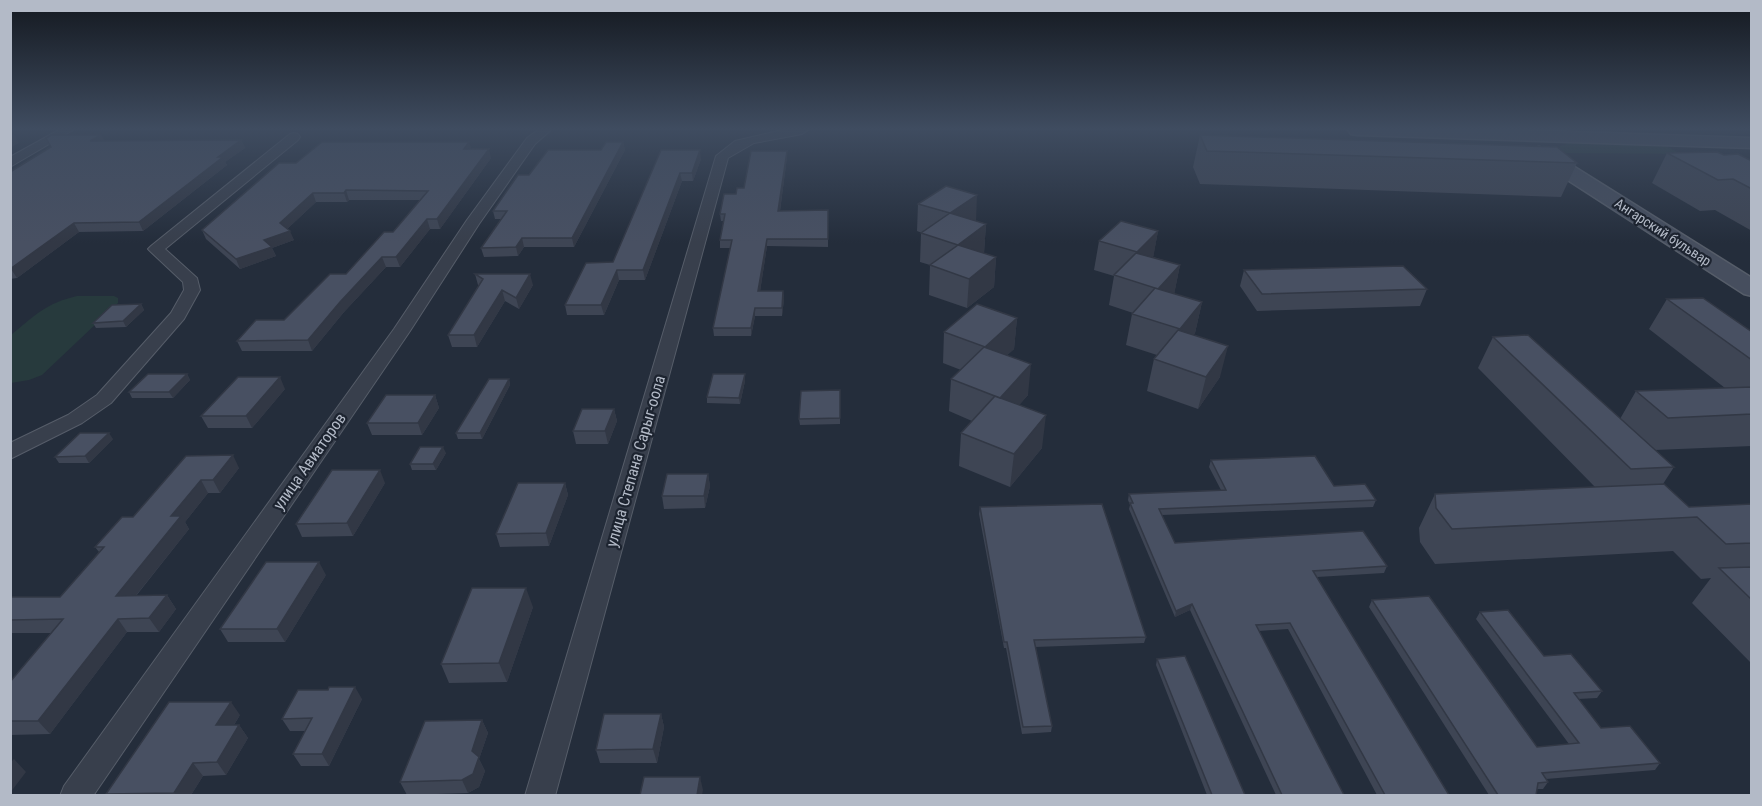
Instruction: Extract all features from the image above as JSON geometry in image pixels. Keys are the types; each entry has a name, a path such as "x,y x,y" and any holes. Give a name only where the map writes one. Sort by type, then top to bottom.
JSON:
{"main road":[{"name":"Ангарский бульвар","path":"1563,168 1752,289"}],"street":[{"path":"10,452 92,409 146,352 178,315 192,290 191,281 156,249 256,168"},
{"name":"улица Авиаторов","path":"75,795 401,331 472,223 512,168"},
{"name":"улица Степана Сарыг-оола","path":"540,795 719,168"}],"shaded area":[{"path":"77,296 114,296 118,298 118,303 42,375 11,383 11,335 49,306"}],"building":[{"path":"17,168 209,168 139,222 74,223 10,269 10,172"},
{"path":"274,168 475,168 437,219 427,219 396,257 382,257 308,340 237,341 256,320 284,320 330,274 346,274 384,232 393,232 428,191 346,190 344,193 313,193 280,223 290,231 264,240 272,247 236,259 202,230"},
{"path":"535,168 609,168 572,238 522,238 516,247 481,248 507,211 493,211 518,175 529,175"},
{"path":"653,168 694,168 692,173 680,173 643,270 617,270 601,305 565,305 586,263 613,262"},
{"path":"748,168 785,168 778,211 828,210 828,239 767,239 758,291 783,291 782,308 755,308 751,328 713,328 732,240 720,240 725,214 720,214 724,194 736,194 737,188 744,188"},
{"path":"1695,168 1752,168 1752,189 1733,179 1718,180"},
{"path":"946,186 977,195 950,213 918,204"},
{"path":"950,213 986,224 958,245 921,233"},
{"path":"1121,221 1158,231 1137,252 1099,241"},
{"path":"958,245 996,257 969,279 930,265"},
{"path":"1136,253 1180,265 1158,289 1114,275"},
{"path":"1403,266 1427,289 1262,294 1244,270"},
{"path":"475,274 530,274 516,298 502,290 474,335 448,335 483,279"},
{"path":"1155,288 1202,302 1180,329 1132,314"},
{"path":"1703,298 1752,332 1752,360 1667,299"},
{"path":"141,304 123,321 93,323 112,305"},
{"path":"977,304 1017,318 985,347 944,332"},
{"path":"1178,330 1228,346 1206,377 1154,359"},
{"path":"1528,335 1674,467 1631,469 1493,337"},
{"path":"984,347 1031,364 1000,398 951,379"},
{"path":"148,374 187,374 169,392 129,392"},
{"path":"713,374 745,374 739,398 707,397"},
{"path":"238,377 280,377 246,416 201,416"},
{"path":"489,379 509,379 480,433 456,433"},
{"path":"1752,387 1752,414 1668,418 1636,391"},
{"path":"840,390 840,418 799,419 801,391"},
{"path":"386,395 435,395 418,423 367,423"},
{"path":"995,396 1046,415 1014,454 961,433"},
{"path":"582,409 614,409 605,431 573,431"},
{"path":"80,433 109,433 85,456 55,457"},
{"path":"420,447 443,447 433,464 410,464"},
{"path":"233,455 213,480 201,480 171,516 181,516 116,596 167,595 149,618 118,619 38,721 10,721 10,682 63,619 10,620 10,597 60,597 104,547 95,547 122,517 133,517 186,456"},
{"path":"1315,456 1334,486 1365,484 1376,500 1159,509 1175,543 1363,531 1387,566 1313,571 1449,795 1385,795 1290,623 1256,625 1344,795 1282,795 1192,604 1176,611 1130,503 1133,503 1129,494 1226,490 1211,460"},
{"path":"332,470 380,470 347,523 296,524"},
{"path":"667,474 708,474 704,496 662,496"},
{"path":"518,483 565,483 546,533 496,534"},
{"path":"1664,484 1689,507 1752,504 1752,543 1726,544 1697,517 1452,529 1436,508 1435,494"},
{"path":"1102,504 1146,637 1034,640 1052,726 1023,727 1007,642 1004,642 980,507"},
{"path":"266,562 319,562 277,629 220,629"},
{"path":"1752,567 1752,600 1719,568"},
{"path":"472,588 526,588 499,663 441,664"},
{"path":"1429,596 1537,747 1579,743 1480,612 1508,610 1544,656 1571,654 1602,691 1574,693 1601,728 1630,726 1660,763 1542,773 1548,782 1538,783 1536,795 1498,795 1372,600"},
{"path":"1185,656 1245,795 1212,795 1157,659"},
{"path":"329,687 355,687 322,754 293,754 312,718 282,719 298,690 328,690"},
{"path":"169,702 231,702 216,725 239,725 217,762 193,763 174,793 106,794"},
{"path":"604,714 661,714 653,749 596,750"},
{"path":"482,720 472,751 479,757 473,774 462,780 400,782 425,721"},
{"path":"644,777 700,777 697,795 640,795"}]}
